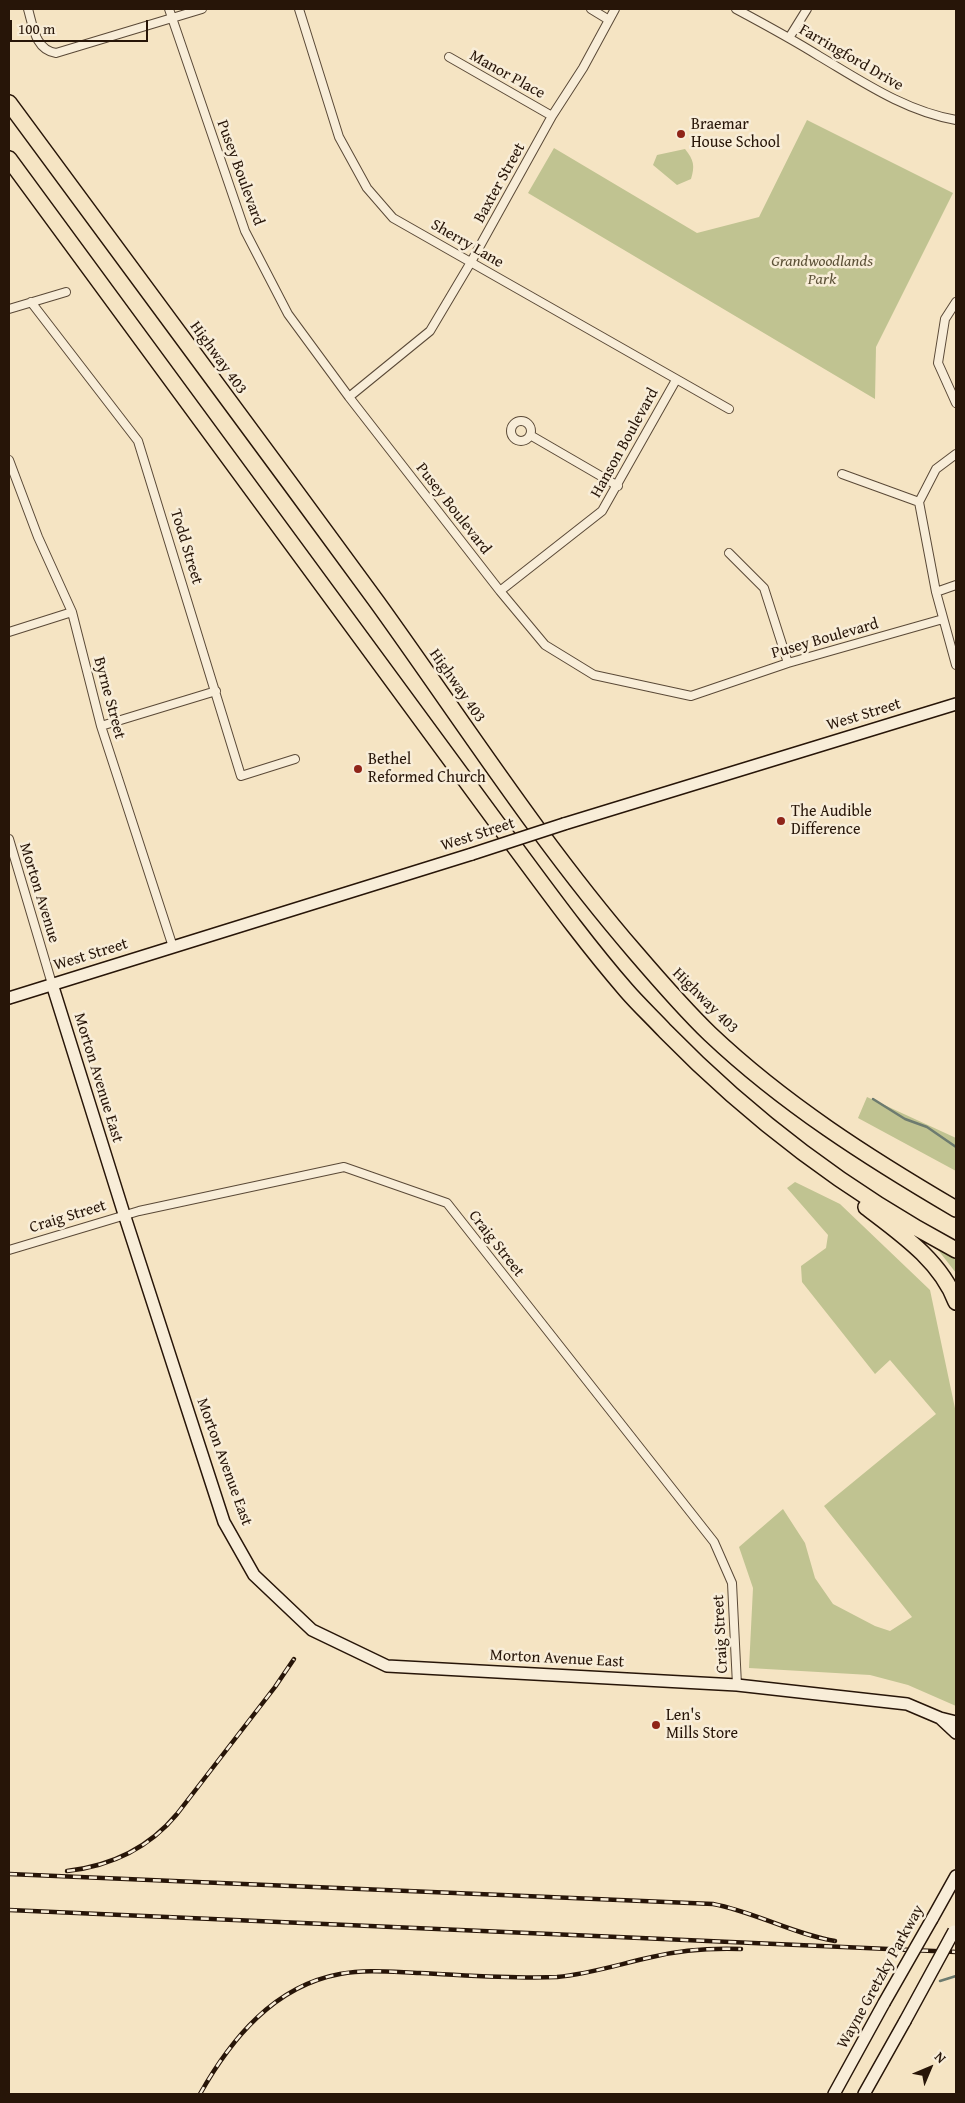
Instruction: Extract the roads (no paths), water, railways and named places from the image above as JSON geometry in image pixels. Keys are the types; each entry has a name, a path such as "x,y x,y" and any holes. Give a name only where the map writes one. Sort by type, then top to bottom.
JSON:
{"highway":[{"name":"Highway 403","path":"9,103 379,606 522,808 590,900 658,978 710,1033 768,1084 840,1138 879,1164 956,1209"},
{"path":"9,160 562,911 626,991 720,1085 768,1126 834,1174 926,1234 956,1250"},
{"path":"879,1164 901,1170 956,1200"},
{"path":"834,1174 850,1194 889,1224 934,1264 945,1280 956,1302"}],"main road":[{"name":"West Street","path":"9,998 564,824 956,704"},
{"name":"Morton Avenue East","path":"52,984 224,1522 254,1575 312,1630 387,1666 737,1686 907,1704 940,1718 956,1722"},
{"name":"Morton Avenue East","path":"940,1718 956,1733"},
{"name":"Wayne Gretzky Parkway","path":"834,2094 956,1876"},
{"path":"864,2094 955,1929"}],"street":[{"path":"28,9 39,43 48,52 56,53 202,9"},
{"name":"Pusey Boulevard","path":"169,9 245,231 288,314 349,397 500,591 545,645 594,675 691,696 788,663 943,619"},
{"name":"Sherry Lane","path":"299,9 339,137 367,188 393,218 729,409"},
{"path":"591,9 610,20"},
{"name":"Baxter Street","path":"349,397 430,331 471,262 552,116 583,68 616,9"},
{"name":"Farringford Drive","path":"736,9 790,38 879,92 914,109 956,120"},
{"path":"790,38 807,9"},
{"name":"Manor Place","path":"449,57 552,116"},
{"path":"9,309 66,292"},
{"name":"Todd Street","path":"31,302 138,441 242,776 295,759"},
{"path":"956,302 945,319 938,363 956,403"},
{"name":"Hanson Boulevard","path":"500,591 602,511 618,486 676,380"},
{"path":"530,435 618,486"},
{"path":"956,454 936,469 919,502 936,592 956,665"},
{"name":"Byrne Street","path":"9,460 38,537 72,612 101,726 173,947"},
{"path":"842,474 919,502"},
{"path":"728,553 764,588 788,663"},
{"path":"936,592 956,585"},
{"path":"9,632 72,612"},
{"path":"101,726 216,691"},
{"name":"Morton Avenue","path":"9,839 52,984"},
{"name":"Craig Street","path":"9,1250 124,1214 344,1167 446,1203 714,1542 732,1583 737,1686"}],"waterway":[{"path":"873,1099 905,1119 927,1127 956,1147"},
{"path":"940,1981 956,1976"}],"railway":[{"path":"67,1871 99,1865 128,1854 154,1837 166,1826 275,1687 294,1659"},
{"path":"9,1874 713,1904 744,1912 819,1938 835,1941"},
{"path":"9,1910 956,1952"},
{"path":"200,2094 226,2054 257,2018 295,1990 316,1980 350,1972 370,1971 505,1977 557,1977 685,1951 741,1949"}],"place":[{"name":"Braemar House School","path":"681,134"},
{"name":"Bethel Reformed Church","path":"358,769"},
{"name":"The Audible Difference","path":"781,821"},
{"name":"Len's Mills Store","path":"656,1725"}],"park label":[{"name":"Grandwoodlands Park","path":"822,271"}]}
